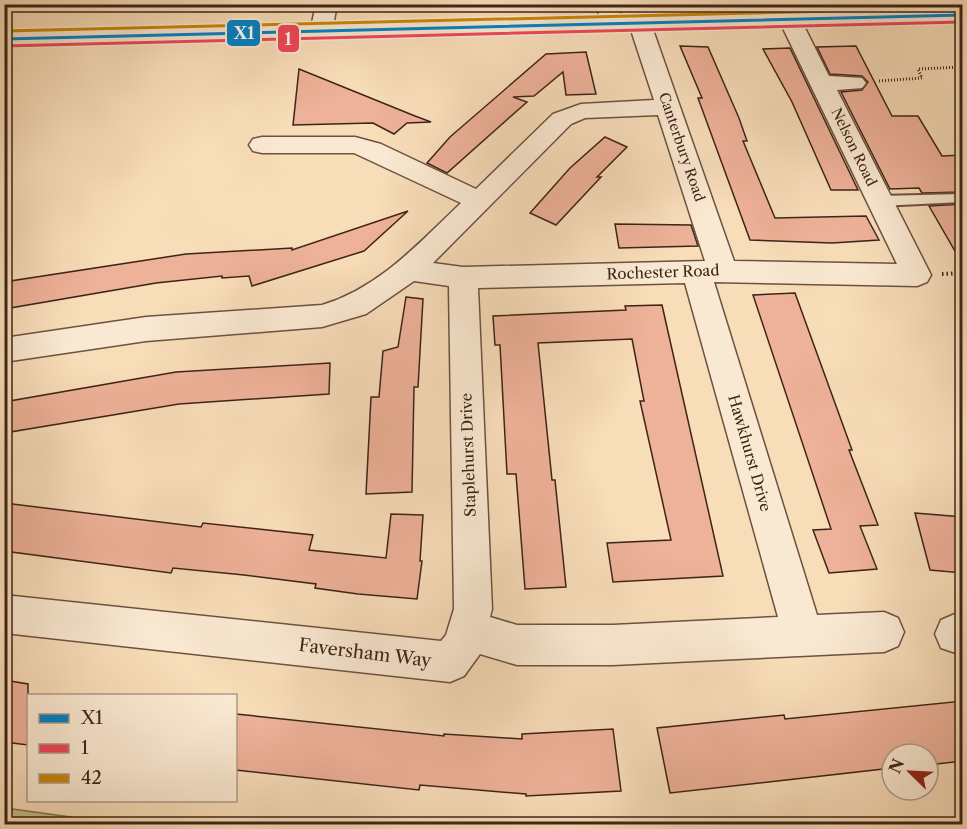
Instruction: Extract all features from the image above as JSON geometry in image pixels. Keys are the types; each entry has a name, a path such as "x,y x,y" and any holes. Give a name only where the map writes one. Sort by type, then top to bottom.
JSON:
{"street":[{"path":"321,32 327,4"},
{"name":"Canterbury Road","path":"603,4 629,25 668,107 710,271"},
{"path":"4,39 790,20 870,11 963,15"},
{"name":"Nelson Road","path":"790,20 917,275"},
{"path":"822,83 854,82"},
{"path":"4,350 146,329 322,316 355,306 409,270 562,119 581,111 668,107"},
{"path":"262,145 355,145 372,150 479,201"},
{"name":"Rochester Road","path":"409,270 463,278 710,271 917,275"},
{"name":"Hawkhurst Drive","path":"710,271 803,635"},
{"name":"Staplehurst Drive","path":"463,278 473,609 467,630"},
{"name":"Faversham Way","path":"4,614 450,662 464,644 467,630"},
{"path":"467,630 517,645 613,645 884,632"}],"lane":[{"path":"880,201 963,198"}],"path":[{"path":"854,82 922,78 918,69 963,67"}],"shaded area":[{"path":"5,808 122,824 5,824"}],"building":[{"path":"680,46 708,47 739,118 747,141 743,141 775,218 866,216 879,240 832,243 750,240 698,98 702,98"},
{"path":"856,46 892,116 918,116 942,156 963,155 963,192 922,193 919,188 890,189 841,92 862,90 868,82 862,76 830,74 817,47"},
{"path":"790,48 858,190 831,190 792,102 763,49"},
{"path":"586,52 596,94 566,95 563,72 534,96 513,97 527,102 447,173 427,163 450,137 546,54"},
{"path":"299,69 431,122 407,123 394,134 373,123 293,125"},
{"path":"605,137 627,147 597,177 601,177 556,225 530,213 570,168"},
{"path":"963,204 963,265 929,206"},
{"path":"408,211 364,251 252,286 249,276 222,278 222,276 156,283 4,309 4,282 186,254 292,248 292,250"},
{"path":"615,224 691,225 698,246 619,248"},
{"path":"795,293 852,450 849,450 878,525 860,526 877,569 829,573 813,530 831,529 753,295"},
{"path":"406,297 423,299 418,387 414,387 412,492 366,494 371,397 379,397 383,351 398,347"},
{"path":"662,305 723,576 613,582 607,543 671,540 640,401 644,401 632,339 538,343 566,587 525,589 516,474 507,474 500,345 495,345 493,316 626,310 625,306"},
{"path":"330,363 329,394 179,404 4,433 4,402 176,372"},
{"path":"4,503 201,527 203,523 313,535 309,550 386,558 391,514 423,515 420,561 422,561 417,599 358,594 315,588 316,584 244,575 173,568 171,573 4,551"},
{"path":"915,513 963,517 963,573 930,570"},
{"path":"4,680 28,684 27,745 4,742"},
{"path":"963,701 963,761 940,764 940,742 880,742 880,769 670,793 657,728 784,715 785,719"},
{"path":"237,714 444,736 444,734 522,739 522,734 613,729 621,791 526,796 526,794 420,785 419,790 237,770"}],"transit line":[{"name":"42","path":"4,31 962,8"},
{"name":"X1","path":"4,39 962,15"},
{"name":"1","path":"4,46 962,22"}]}
